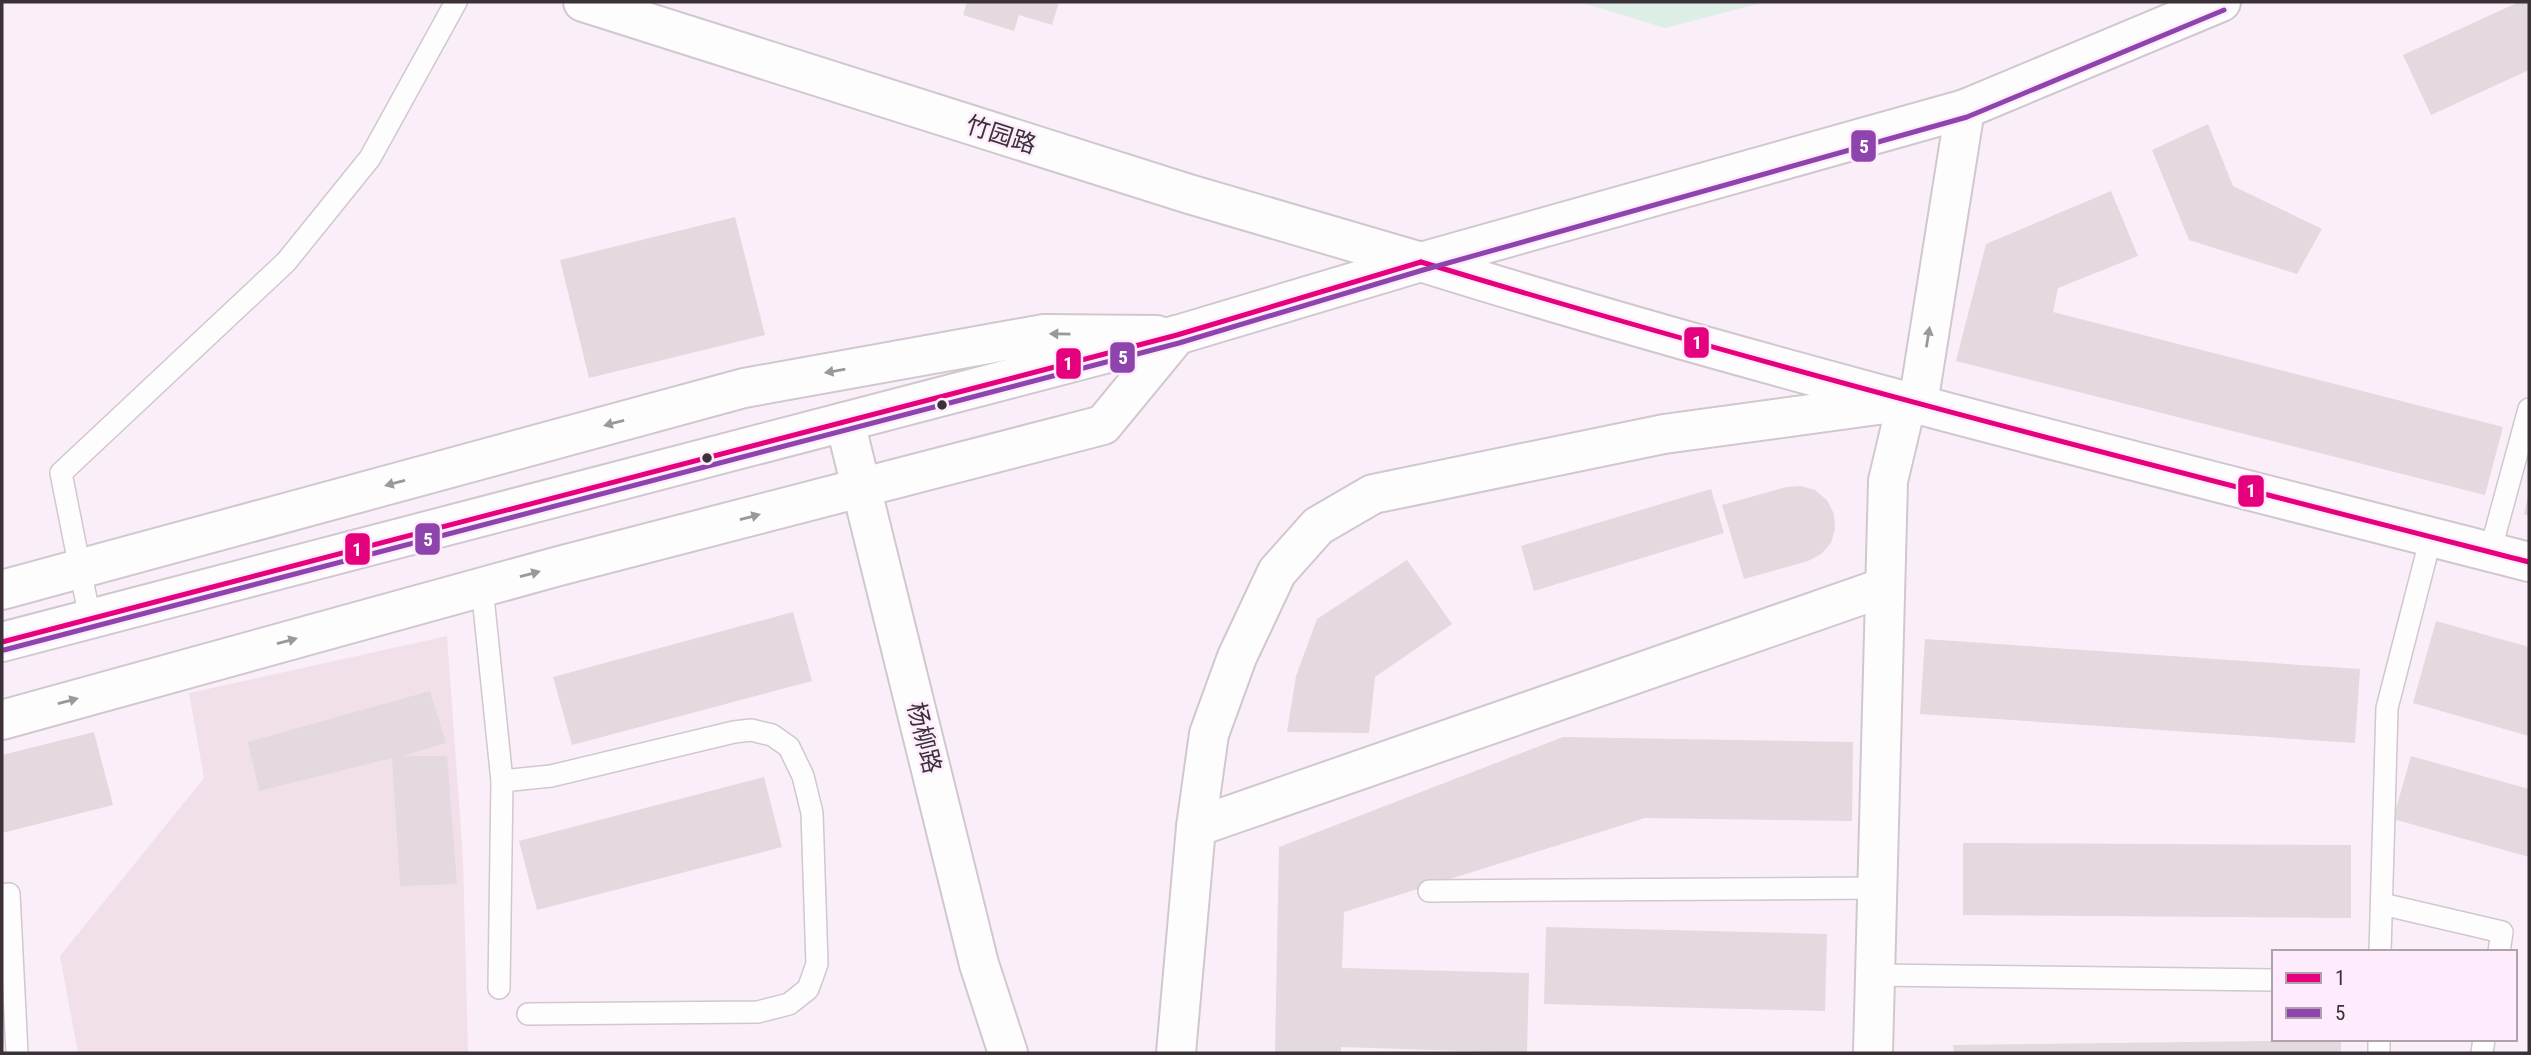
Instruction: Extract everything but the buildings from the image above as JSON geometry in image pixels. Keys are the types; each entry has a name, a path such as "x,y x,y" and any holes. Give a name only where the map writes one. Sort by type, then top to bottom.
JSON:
{"street":[{"name":"竹园路","path":"583,2 1189,194 1567,308 1912,403 2529,562"},
{"path":"2,642 1177,335 1421,262 1965,108 2221,2"},
{"path":"1873,1053 1888,481 1912,403 1965,108"},
{"path":"2,590 744,388 1044,334 1177,335"},
{"path":"2,720 482,587 1103,425 1177,335"},
{"path":"1176,1053 1196,827 1209,734 1237,657 1277,572 1318,526 1373,494 1664,434 1912,403"},
{"name":"杨柳路","path":"845,422 979,964 1008,1053"},
{"path":"1196,827 1885,587"}],"lane":[{"path":"90,619 61,472 286,262 370,159 456,2"},
{"path":"2490,552 2529,409"},
{"path":"2380,950 2387,708 2431,537"},
{"path":"482,587 502,781 499,988"},
{"path":"502,781 551,776 751,730 772,734 789,747 803,776 812,813 817,964 808,989 789,1004 758,1012 528,1014"},
{"path":"1429,891 1877,888"},
{"path":"2,895 9,894 17,1053"},
{"path":"2382,904 2502,932 2499,950"},
{"path":"1875,975 2272,980"}],"shaded area":[{"path":"1580,2 1766,2 1665,28"},
{"path":"447,636 463,858 468,1053 78,1053 60,956 204,778 189,693"}],"transit line":[{"name":"5","path":"4,650 1179,343 1423,270 1967,117 2224,10"},
{"name":"1","path":"1421,262 1835,381 2529,562"},
{"name":"1","path":"2,642 1177,335 1421,262"}]}
